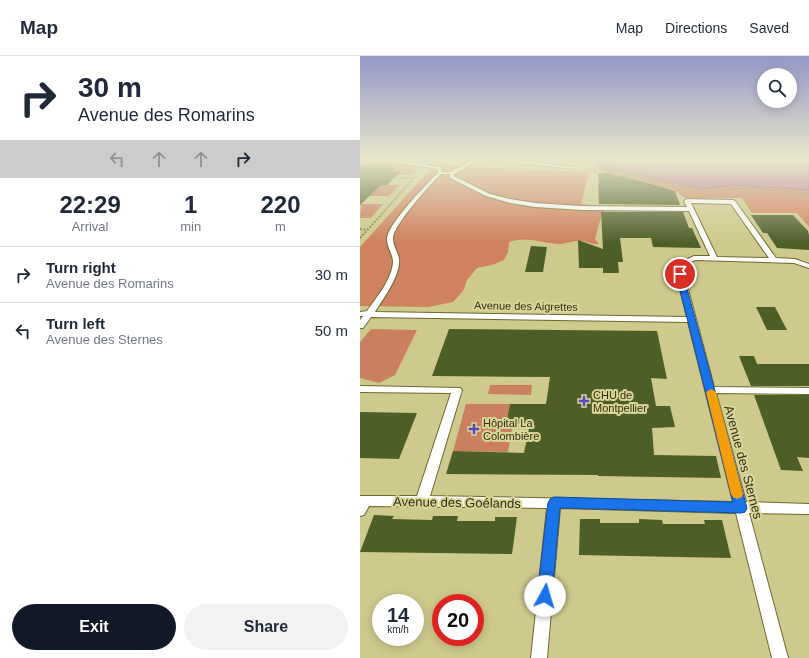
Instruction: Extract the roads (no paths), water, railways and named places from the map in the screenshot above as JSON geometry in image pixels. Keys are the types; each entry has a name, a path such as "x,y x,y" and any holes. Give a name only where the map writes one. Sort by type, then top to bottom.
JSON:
{"lane":[{"path":"360,326 389,282 396,262 390,238 394,228 426,186"},
{"path":"469,186 478,191 510,201 555,207 690,209"},
{"path":"774,261 733,202 687,201 715,259 774,261 795,261 809,266"},
{"name":"Avenue des Sternes","path":"715,259 694,258 680,264 680,274 780,658"},
{"name":"Avenue des Aigrettes","path":"360,314 692,320"},
{"path":"360,389 457,390 422,501"},
{"path":"710,390 809,391"},
{"name":"Avenue des Goélands","path":"362,504 422,501 809,509"},
{"path":"539,658 554,503"}],"place":[{"name":"CHU de Montpellier","path":"584,401"},
{"name":"Hôpital La Colombière","path":"474,429"}]}
